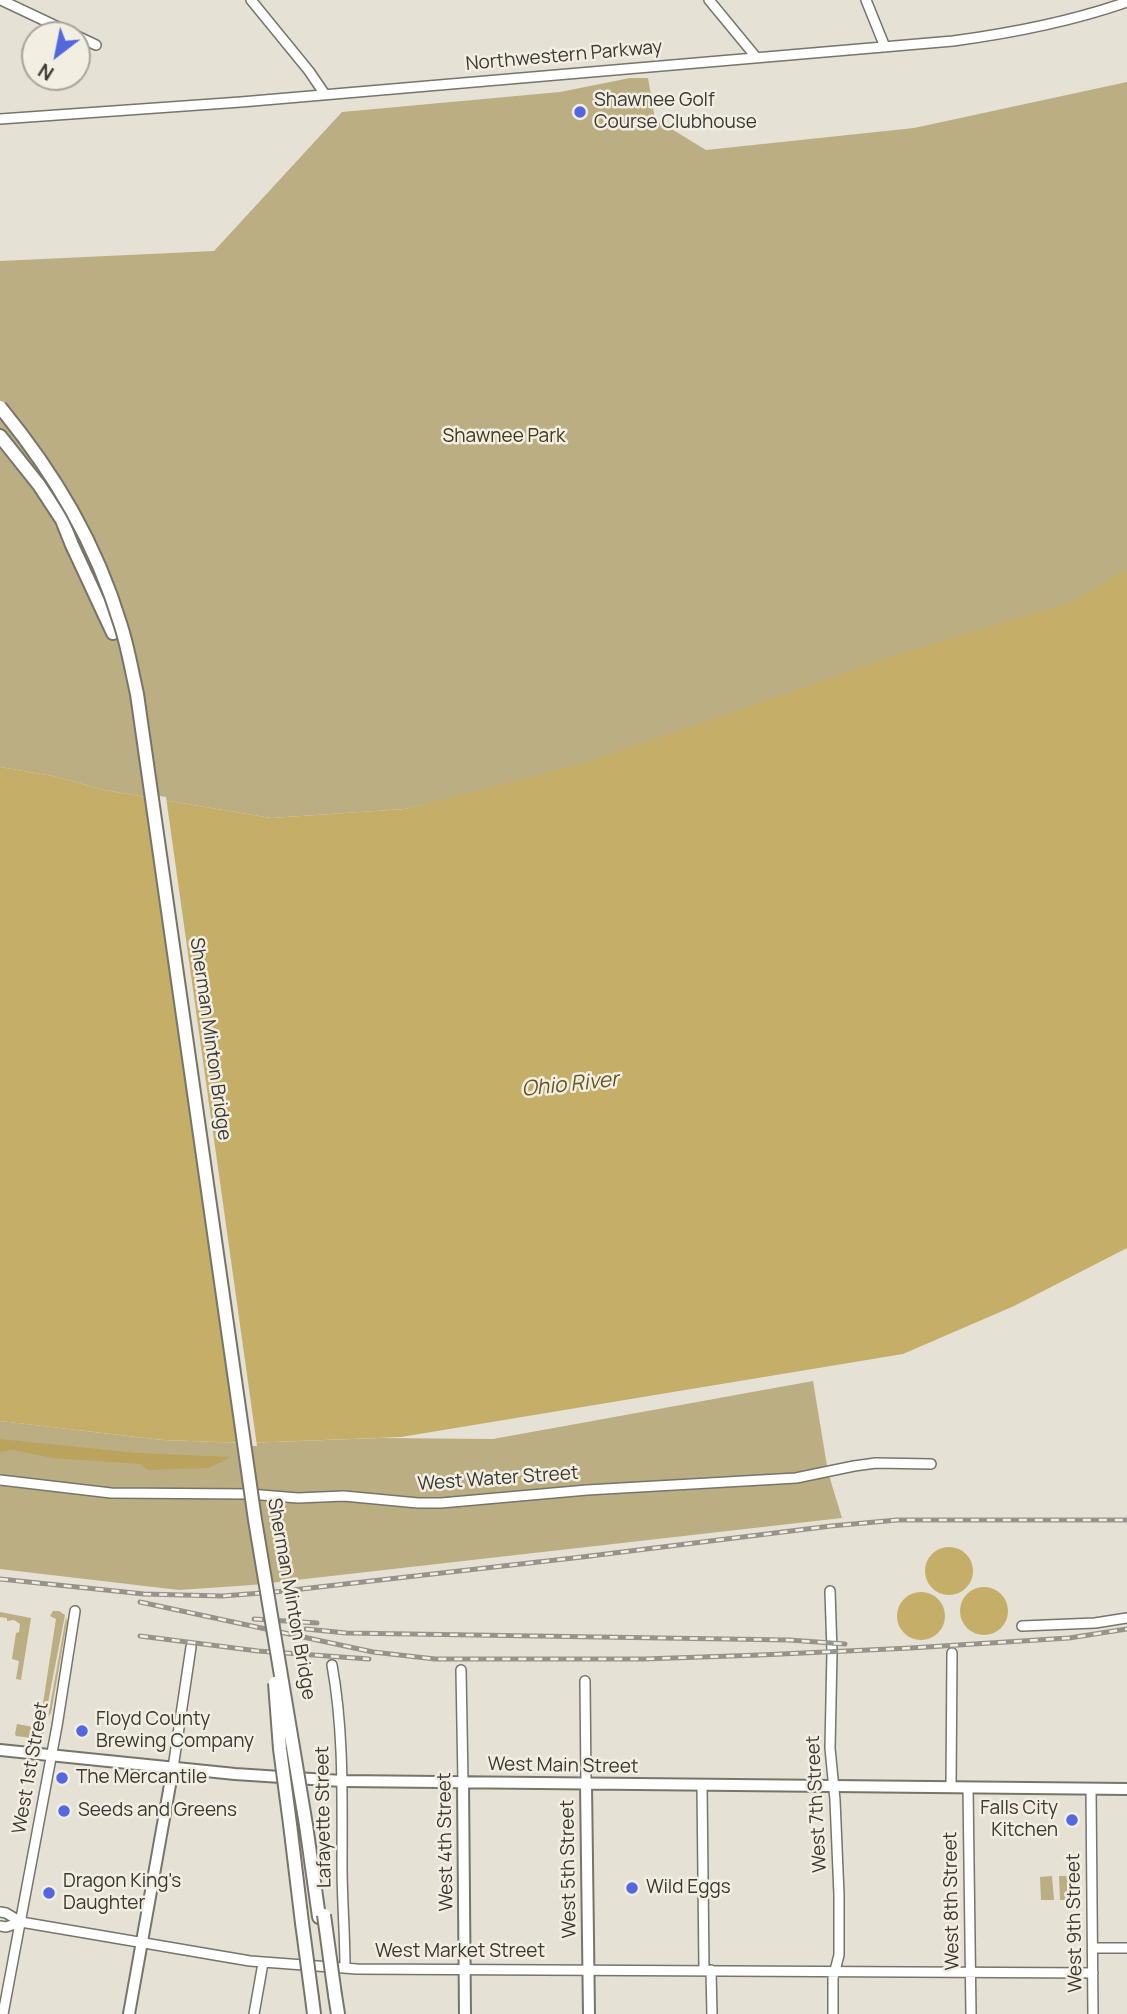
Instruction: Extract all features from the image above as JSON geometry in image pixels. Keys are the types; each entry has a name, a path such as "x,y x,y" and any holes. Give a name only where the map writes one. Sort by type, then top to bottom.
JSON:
{"highway":[{"name":"Sherman Minton Bridge","path":"0,400 30,437 78,510 108,574 128,633 141,693 157,797 269,1604 292,1716 309,1824"},
{"path":"0,407 53,477 87,538 121,626 137,694 255,1520 309,1824 332,1995 332,2014"},
{"name":"Sherman Minton Bridge","path":"0,436 62,520 113,633 131,681 145,735 161,830 256,1513 268,1605 278,1728 314,2014"},
{"path":"332,1995 338,2014"}],"main road":[{"name":"West Main Street","path":"0,1750 173,1768 342,1781 1127,1789"},
{"path":"130,2014 173,1768"},
{"name":"West 4th Street","path":"463,1782 465,2014"},
{"name":"West 5th Street","path":"586,1784 589,2014"}],"street":[{"path":"1,0 45,21"},
{"path":"251,0 324,93"},
{"path":"709,0 756,57"},
{"path":"866,0 885,47"},
{"name":"Northwestern Parkway","path":"0,119 242,102 966,39 1030,29 1127,2"},
{"path":"91,43 96,45"},
{"name":"West Water Street","path":"0,1479 111,1493 249,1494 298,1498 344,1496 441,1503 574,1491 796,1478 876,1463 932,1464"},
{"name":"West 7th Street","path":"830,1591 830,1748 839,1895 839,1955 833,1978 832,2014"},
{"name":"West 1st Street","path":"4,2014 75,1611"},
{"path":"1022,1626 1095,1623 1127,1618"},
{"path":"173,1768 191,1647"},
{"path":"951,1787 952,1653"},
{"name":"Lafayette Street","path":"332,1665 338,1703 342,1781 345,1968"},
{"name":"West 4th Street","path":"461,1670 463,1782"},
{"name":"West 5th Street","path":"585,1681 586,1784"},
{"path":"702,1785 712,2014"},
{"name":"West 8th Street","path":"968,1788 971,2014"},
{"name":"West 9th Street","path":"1091,1789 1093,2014"},
{"name":"West Market Street","path":"0,1912 21,1922 263,1963 345,1968 1093,1973"},
{"path":"0,1926 6,1927 21,1922"},
{"path":"1093,1948 1127,1948"},
{"path":"254,2014 263,1963"}],"green space":[{"name":"Shawnee Park","path":"630,78 648,78 655,119 706,150 914,128 1127,82 1127,577 1004,643 776,720 405,809 271,818 104,790 53,776 0,767 0,261 214,251 342,112 560,92"},
{"path":"813,1381 828,1472 842,1518 252,1585 179,1590 0,1569 0,1421 162,1440 246,1443 380,1438 493,1439"},
{"path":"53,1611 65,1615 45,1718 35,1714 37,1710 42,1710 56,1619 50,1616"},
{"path":"0,1612 31,1618 21,1680 16,1679 19,1661 12,1659 20,1624 0,1617"},
{"path":"66,1617 51,1713 48,1717"},
{"path":"17,1724 44,1729 43,1737 40,1739 16,1736"},
{"path":"1052,1876 1054,1900 1041,1900 1040,1877"},
{"path":"1059,1876 1072,1876 1073,1900 1060,1900"}],"shaded area":[{"path":"0,1439 137,1453 231,1457 209,1468 148,1470 140,1464 53,1458 13,1450 0,1452"}],"water":[{"name":"Ohio River","path":"1127,569 1127,1248 1014,1306 903,1354 401,1437 246,1443 163,1440 0,1421 0,767 53,776 104,790 271,818 405,809 581,764 896,655 1072,602"},
{"path":"949,1547 966,1554 973,1571 966,1588 949,1595 932,1588 925,1571 932,1554"},
{"path":"984,1587 1001,1594 1008,1611 1001,1628 984,1635 967,1628 960,1611 967,1594"},
{"path":"921,1592 938,1599 945,1616 938,1633 921,1640 904,1633 897,1616 904,1599"}],"pier":[{"path":"148,794 166,797 257,1446 238,1446"}],"railway":[{"path":"0,1579 144,1594 222,1596 897,1520 1127,1520"},
{"path":"140,1602 373,1652 435,1659 644,1659 760,1655 1069,1638 1127,1629"},
{"path":"254,1619 317,1623"},
{"path":"306,1629 346,1633 789,1640 845,1644"},
{"path":"140,1636 258,1651 369,1659"}],"place":[{"name":"Shawnee Golf Course Clubhouse","path":"580,112"},
{"name":"Floyd County Brewing Company","path":"82,1731"},
{"name":"The Mercantile","path":"62,1778"},
{"name":"Seeds and Greens","path":"64,1811"},
{"name":"Falls City Kitchen","path":"1072,1820"},
{"name":"Wild Eggs","path":"632,1888"},
{"name":"Dragon King's Daughter","path":"49,1893"}]}
